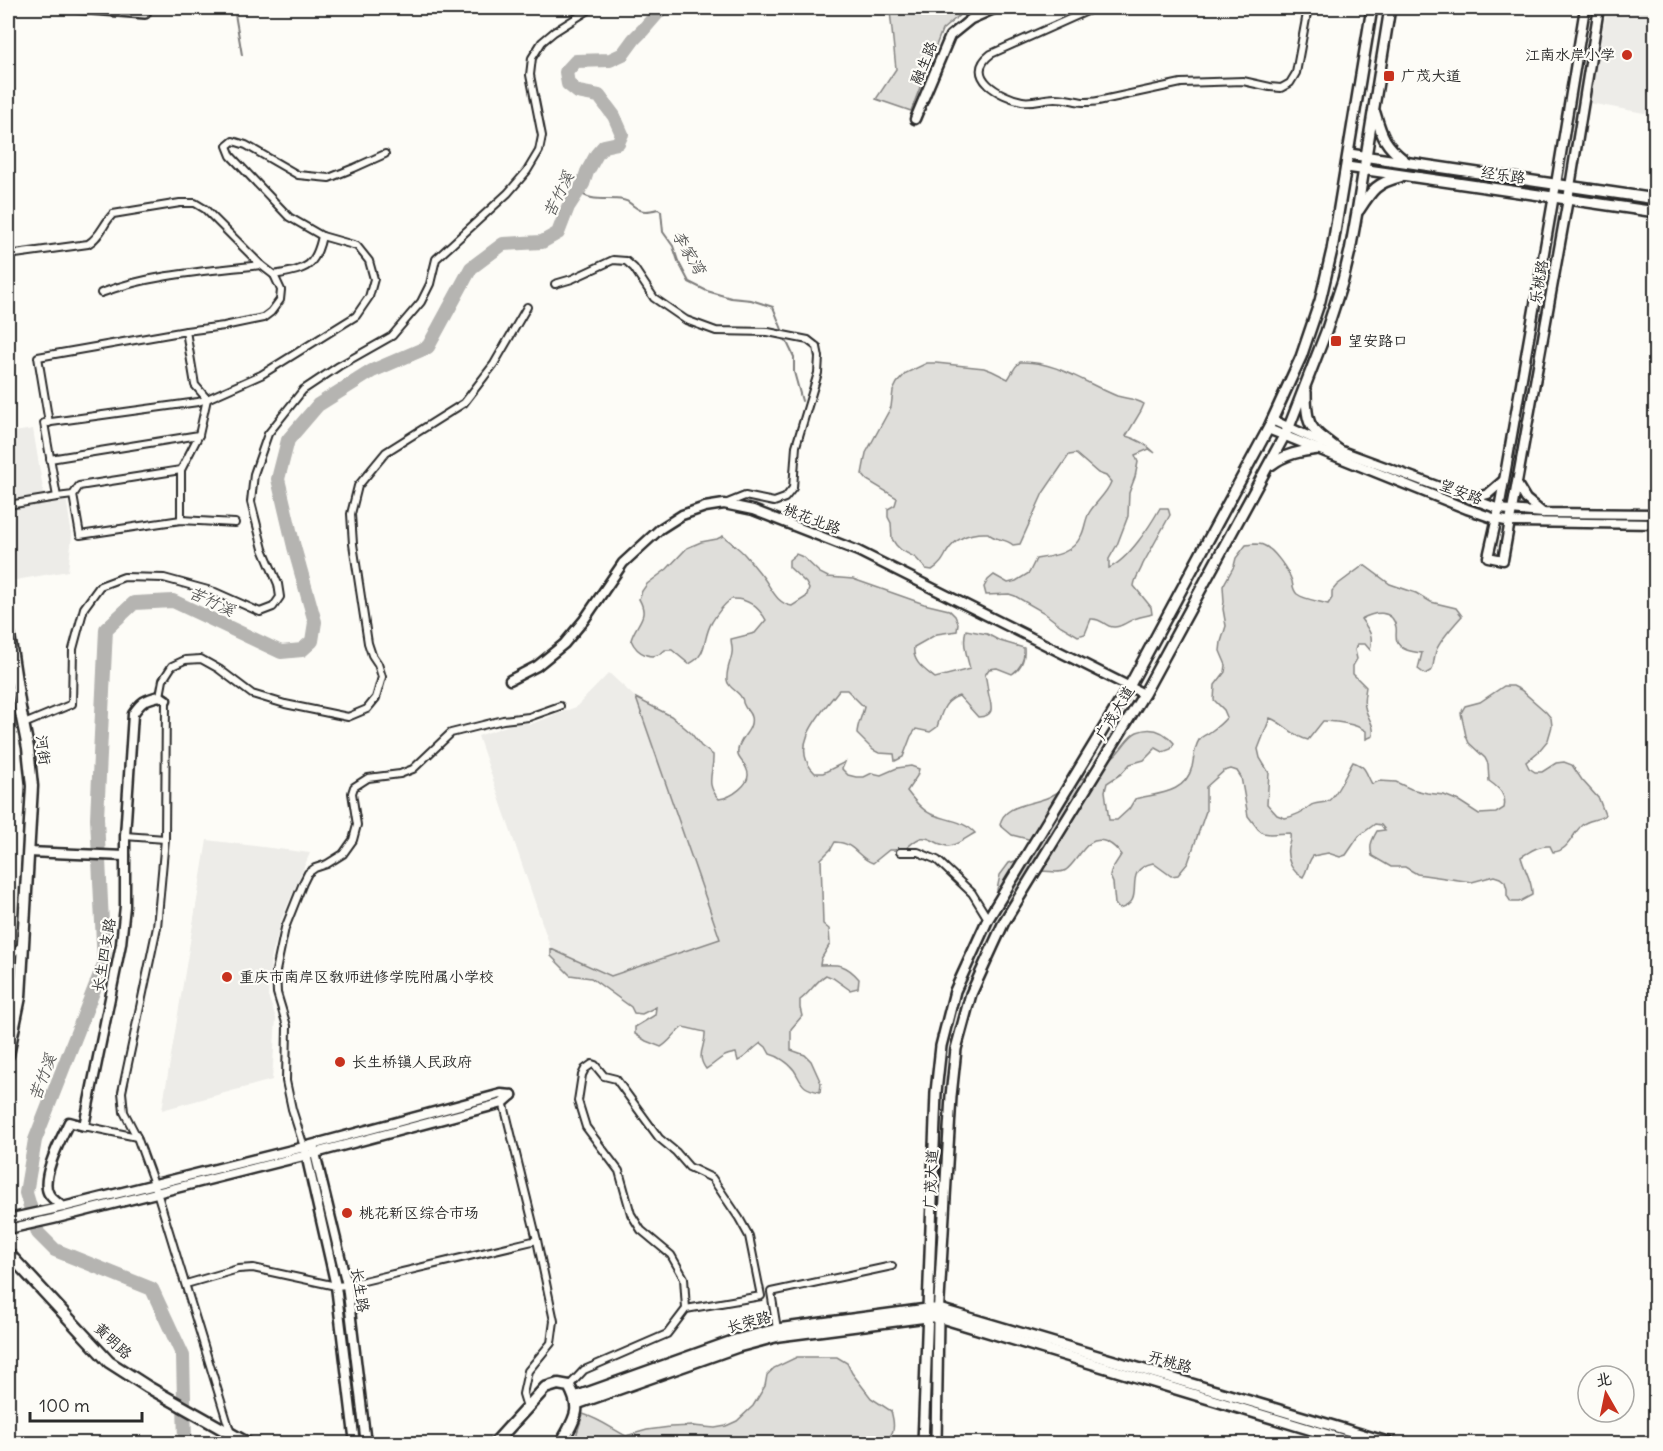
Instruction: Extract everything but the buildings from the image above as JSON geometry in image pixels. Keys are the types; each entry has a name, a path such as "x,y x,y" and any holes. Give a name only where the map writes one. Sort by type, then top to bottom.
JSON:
{"highway":[{"name":"河街","path":"8,628 32,786 20,997 8,1055"},
{"name":"黄明路","path":"8,1253 109,1362 148,1387 249,1443"},
{"path":"494,1443 545,1388 558,1383 569,1386 576,1401 577,1414 561,1443"}],"main road":[{"path":"79,8 145,12 145,8"},
{"name":"广茂大道","path":"923,1443 936,1092 940,1046 955,991 988,919 1130,685 1270,425 1301,357 1320,302 1332,250 1372,8"},
{"name":"广茂大道","path":"936,1443 939,1313 951,1096 956,1049 971,994 1004,922 1144,694 1287,431 1306,387 1338,297 1350,251 1389,8"},
{"path":"1366,46 1369,54 1375,57 1383,48"},
{"path":"1374,109 1381,134 1390,150 1407,162"},
{"name":"经乐路","path":"1349,154 1656,199"},
{"name":"经乐路","path":"1347,167 1656,212"},
{"path":"1357,212 1371,192 1384,181 1405,176"},
{"path":"1306,387 1307,415 1310,424 1315,432 1339,450"},
{"path":"1267,468 1279,459 1299,451 1318,449"},
{"name":"长荣路","path":"576,1401 738,1347 779,1336 927,1313"},
{"name":"长荣路","path":"576,1401 735,1340 777,1329 939,1313"},
{"name":"开桃路","path":"939,1313 1358,1443"},
{"name":"开桃路","path":"939,1313 1394,1443"}],"street":[{"path":"24,724 72,704 73,649 84,608 100,586 124,577 164,578 215,592 260,612 273,607 280,597 278,584 263,549 251,502 254,474 268,434 303,390 339,366 393,336 421,302 430,284 435,259 508,193 527,171 539,151 542,136 530,75 532,58 548,37 592,8"},
{"name":"融生路","path":"915,118 950,36 970,19 996,8"},
{"path":"1094,8 992,54 984,59 980,68 981,75 992,87 1025,102 1057,98 1083,102 1098,101 1181,83 1243,81 1281,88 1290,83 1296,73 1308,8"},
{"name":"乐桃路","path":"1585,8 1499,509 1488,557 1503,560 1568,199 1599,8"},
{"path":"57,497 44,423 207,399 261,375 356,316 369,297 374,279 369,261 357,246 322,236 289,217 231,156 226,146 233,141 246,145 298,175 329,178 385,154"},
{"path":"8,255 88,244 96,239 113,214 180,203 195,203 205,209 274,275 281,290 280,300 263,318 38,357 49,423"},
{"path":"274,275 298,270 314,261 322,236"},
{"path":"555,284 614,260 626,261 634,268 654,298 686,320 716,331 768,332 808,340 817,346 818,373 796,446 793,488 785,498 774,502 745,496 724,504"},
{"path":"101,293 123,284 156,278 261,265"},
{"path":"227,1432 186,1284 137,1137 124,1112 122,1092 157,927 165,839 163,680 172,666 185,660 201,659 219,669 252,694 285,704 348,717 367,709 376,698 382,677 368,643 353,544 351,514 358,486 386,452 464,403 494,364 527,308"},
{"path":"186,331 195,385 207,399"},
{"path":"182,520 182,471 198,435 207,399"},
{"name":"望安路","path":"1270,425 1499,509 1543,513 1656,514"},
{"name":"望安路","path":"1287,431 1318,449 1496,519 1511,522 1656,524"},
{"path":"50,459 198,435"},
{"path":"182,471 79,486 73,495 80,535 182,520 235,523"},
{"path":"1469,499 1488,494 1503,481"},
{"path":"1517,484 1526,499 1543,513"},
{"path":"8,505 73,495"},
{"name":"桃花北路","path":"510,680 537,666 564,644 584,620 623,563 660,529 682,514 724,504 753,510 858,551 1144,694"},
{"name":"长生四支路","path":"84,1126 121,944 126,906 120,856 125,836 133,714 147,699 163,698"},
{"path":"310,1150 292,1109 286,1081 287,1026 277,993 276,971 285,928 308,873 343,854 353,840 357,825 352,793 354,787 368,778 400,774 413,769 451,733 503,720 528,717 560,706"},
{"path":"125,836 165,839"},
{"path":"28,852 120,856"},
{"path":"900,852 918,852 937,860 972,893 988,919"},
{"path":"8,958 23,944"},
{"path":"569,1386 584,1370 667,1334 686,1310 761,1296 749,1236 712,1178 689,1167 659,1138 616,1079 604,1076 592,1064 585,1069 582,1075 578,1101 586,1127 619,1171 631,1214 641,1230 671,1255 684,1278 686,1310"},
{"path":"8,1219 155,1188 502,1099 537,1240 554,1321 551,1343 528,1371 523,1394 527,1407"},
{"path":"63,1207 49,1194 46,1186 47,1173 69,1122 137,1137"},
{"name":"长生路","path":"310,1150 346,1285 366,1443"},
{"name":"长生路","path":"310,1150 336,1286 355,1443"},
{"path":"8,1229 53,1219 155,1188"},
{"path":"186,1284 237,1269 253,1268 336,1286 346,1285 537,1240"},
{"path":"777,1329 771,1292 892,1266"}],"shaded area":[{"path":"886,8 968,8 942,30 911,111 876,99 896,69 890,11"},
{"name":"江南水岸小学","path":"1607,8 1655,8 1655,115 1589,103"},
{"path":"1020,362 1033,362 1058,369 1117,396 1144,404 1126,436 1149,447 1155,453 1149,449 1135,455 1138,462 1129,493 1128,516 1109,559 1109,568 1131,550 1160,508 1168,508 1170,515 1143,564 1134,586 1151,607 1152,614 1117,627 1091,619 1085,634 1078,636 1015,596 986,595 984,587 994,575 1008,583 1016,581 1029,573 1036,559 1062,553 1077,542 1089,513 1111,482 1076,454 1069,455 1043,493 1020,544 1013,545 988,533 975,533 959,539 932,570 926,569 916,558 901,550 892,539 888,509 895,505 897,498 867,480 862,474 866,453 891,407 893,391 897,383 906,373 927,363 984,368 1008,379"},
{"path":"33,429 45,501 66,498 72,536 68,571 10,581 8,567 8,433"},
{"path":"723,536 743,552 775,595 782,602 792,606 806,597 809,589 806,583 789,567 789,560 796,554 828,577 853,579 924,604 949,610 958,623 957,631 937,634 914,647 917,661 935,678 970,669 965,645 966,630 987,634 1000,641 1024,648 1022,663 1012,674 997,668 989,669 985,675 991,705 988,714 978,717 959,696 954,698 944,708 937,727 930,732 916,729 903,757 895,761 894,754 879,753 873,750 857,734 864,707 847,690 839,690 810,730 805,752 807,763 815,773 823,773 845,762 842,769 848,775 856,777 864,777 872,773 881,775 897,768 911,766 919,769 907,791 915,801 931,814 961,823 975,833 951,846 920,838 904,850 889,850 873,863 847,845 835,842 821,859 823,924 829,929 830,944 820,965 842,966 859,979 858,988 850,990 826,975 800,1000 802,1016 791,1029 791,1050 805,1055 811,1061 821,1083 820,1092 805,1087 792,1067 770,1054 761,1043 738,1061 736,1053 730,1054 706,1069 701,1059 705,1032 683,1027 661,1047 646,1041 635,1034 635,1027 655,1015 656,1007 642,1014 634,1013 631,1007 591,978 570,975 551,956 551,949 611,976 720,939 636,698 671,716 713,755 711,783 719,799 734,793 747,780 746,767 738,753 751,722 742,699 727,680 732,651 731,639 755,633 766,620 752,604 731,599 712,622 700,655 689,664 672,650 665,650 651,656 646,655 637,649 631,640 643,616 639,599 647,584 667,569 687,548"},
{"path":"1246,545 1267,547 1276,555 1290,576 1293,588 1304,598 1328,604 1332,598 1332,591 1337,585 1364,565 1390,584 1416,593 1431,602 1456,608 1462,616 1447,633 1436,651 1432,670 1425,674 1418,669 1422,653 1401,647 1396,638 1396,627 1391,617 1377,613 1361,619 1370,633 1371,645 1370,650 1365,644 1357,644 1355,650 1357,659 1353,666 1353,674 1366,687 1364,705 1373,728 1373,736 1366,739 1366,731 1361,728 1345,723 1323,721 1308,740 1270,718 1258,749 1260,758 1269,773 1267,804 1277,815 1285,818 1298,814 1312,805 1328,801 1338,789 1353,762 1363,768 1372,784 1379,781 1396,782 1411,789 1444,795 1459,801 1479,814 1496,813 1504,808 1503,796 1499,789 1489,781 1488,764 1485,758 1469,743 1461,713 1465,706 1480,702 1504,686 1513,686 1521,690 1551,718 1552,726 1548,740 1526,762 1529,768 1535,772 1542,772 1556,763 1564,762 1572,765 1599,799 1605,815 1582,825 1563,849 1553,852 1550,846 1542,846 1521,857 1531,885 1532,895 1519,902 1511,902 1507,896 1505,882 1494,876 1472,882 1417,874 1405,867 1391,867 1372,856 1371,846 1377,831 1385,830 1381,825 1375,824 1359,836 1346,855 1340,857 1328,853 1313,856 1303,877 1293,869 1289,861 1290,833 1270,834 1258,829 1248,816 1241,777 1237,771 1231,769 1224,771 1206,787 1206,811 1188,863 1178,875 1171,876 1153,863 1143,867 1137,872 1134,893 1128,905 1119,909 1115,904 1110,876 1121,855 1117,849 1100,840 1088,845 1066,870 1042,871 1008,906 1001,904 997,890 1000,875 1009,863 1024,855 1032,840 1012,835 1000,825 1002,818 1012,809 1049,797 1083,778 1115,755 1128,739 1142,730 1157,731 1166,735 1174,743 1171,749 1163,752 1156,748 1144,760 1130,764 1121,774 1107,783 1105,791 1109,820 1117,820 1129,809 1135,799 1170,791 1183,783 1188,776 1199,740 1227,717 1224,710 1214,700 1215,685 1225,672 1226,665 1220,651 1226,626 1223,586 1236,558"},
{"path":"609,673 636,698 720,939 611,976 551,949 478,736 518,722 531,724 576,707"},
{"name":"重庆市南岸区教师进修学院附属小学校","path":"207,840 310,853 282,918 271,959 268,996 276,1018 272,1080 162,1110"},
{"path":"797,1357 837,1357 847,1363 871,1398 891,1411 893,1428 890,1436 876,1444 577,1443 577,1433 583,1414 626,1436 670,1427 715,1428 726,1426 737,1421 753,1406 765,1386 767,1375 774,1368"}],"waterway":[{"path":"234,8 242,55"},
{"name":"苦竹溪","path":"185,1444 183,1356 152,1289 55,1250 38,1233 26,1193 35,1140 104,964 97,818 106,629 134,603 173,601 281,652 302,650 312,641 315,622 278,479 288,440 318,405 372,371 428,347 471,268 503,244 542,242 558,233 568,207 583,184 597,154 604,146 618,143 622,134 614,116 599,96 578,92 568,84 566,72 576,61 610,60 623,54 662,8"},
{"name":"李家湾","path":"578,191 588,197 625,200 640,210 658,209 661,211 663,232 673,246 689,282 707,291 773,307 783,332"},
{"name":"李家湾","path":"785,338 794,357 794,372 802,401"}],"place":[{"name":"江南水岸小学","path":"1627,55"},
{"name":"广茂大道","path":"1389,76"},
{"name":"望安路口","path":"1336,341"},
{"name":"重庆市南岸区教师进修学院附属小学校","path":"227,977"},
{"name":"长生桥镇人民政府","path":"340,1062"},
{"name":"桃花新区综合市场","path":"347,1213"}]}
